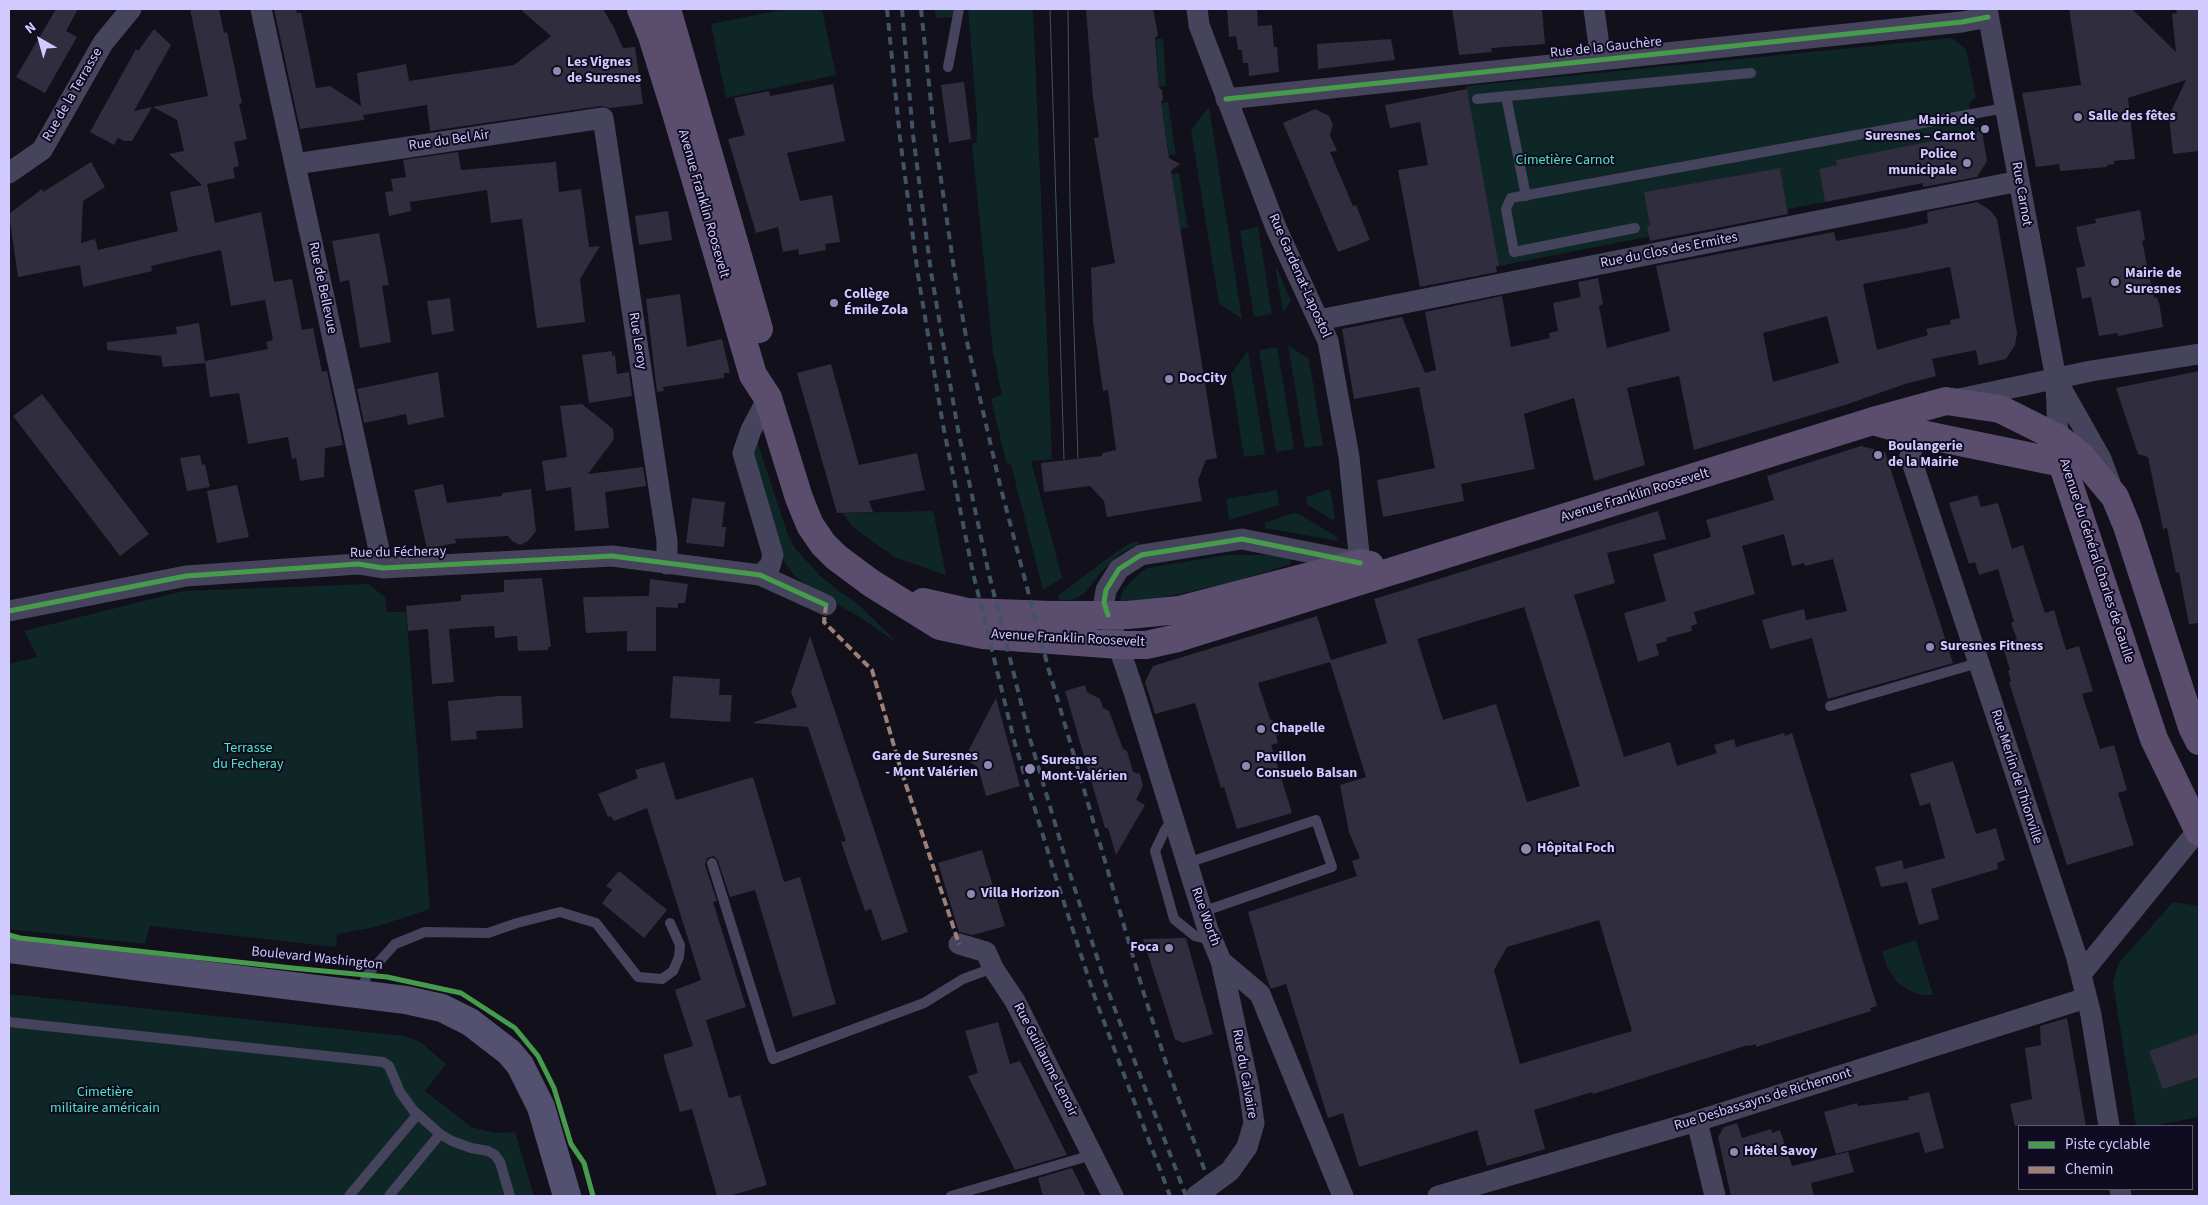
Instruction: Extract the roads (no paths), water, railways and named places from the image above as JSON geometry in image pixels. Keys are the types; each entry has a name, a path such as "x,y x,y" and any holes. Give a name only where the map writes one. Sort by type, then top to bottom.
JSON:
{"main road":[{"name":"Avenue Franklin Roosevelt","path":"641,9 652,36 676,112 753,374 768,398 810,525 823,544 836,557 940,626 983,635 1119,644 1146,645 1178,638 1873,421 1946,401 2000,410 2060,450"},
{"name":"Avenue Franklin Roosevelt","path":"668,9 769,370 768,398"},
{"path":"1873,421 1916,433 2060,450"},
{"name":"Avenue du Général Charles de Gaulle","path":"2060,450 2080,455 2115,497 2127,526 2192,727 2199,741"},
{"name":"Avenue du Général Charles de Gaulle","path":"2060,450 2154,739 2199,831"},
{"name":"Avenue Franklin Roosevelt","path":"890,594 967,612 1108,616 1179,610 1360,563 1396,570"}],"street":[{"name":"Rue de la Terrasse","path":"9,173 42,150 103,43 131,9"},
{"name":"Rue de Bellevue","path":"261,9 382,568"},
{"name":"Rue Gardenat-Lapostol","path":"1197,9 1199,25 1276,228 1328,342 1349,457 1360,563"},
{"path":"1594,9 1601,60"},
{"name":"Rue de la Gauchère","path":"1226,99 1962,22 1987,13"},
{"name":"Rue Carnot","path":"1987,13 2056,379"},
{"name":"Rue du Bel Air","path":"295,164 603,118"},
{"name":"Rue Leroy","path":"603,118 667,541 667,564"},
{"name":"Rue du Clos des Ermites","path":"1319,320 2019,181"},
{"name":"Avenue Franklin Roosevelt","path":"1946,401 2056,379 2199,354"},
{"path":"2056,379 2060,450"},
{"path":"2056,379 2100,459 2115,497"},
{"path":"760,575 770,566 773,555 743,453 750,430 768,398"},
{"name":"Rue Merlin de Thionville","path":"1916,433 1910,456 2081,974 2109,1125"},
{"name":"Avenue Franklin Roosevelt","path":"1108,616 1104,603 1106,590 1119,569 1141,554 1242,540 1360,563"},
{"name":"Rue du Fécheray","path":"9,611 186,576 358,564 382,568 612,556 760,575 826,605"},
{"path":"1320,594 1360,563"},
{"name":"Rue Worth","path":"1108,616 1119,644 1202,912 1221,961 1260,994 1342,1196"},
{"path":"2081,974 2199,831"},
{"name":"Rue Guillaume Lenoir","path":"959,944 986,952 1020,1010 1113,1196"},
{"name":"Boulevard Washington","path":"9,949 406,1000 442,1008 470,1022 509,1052 531,1083 541,1107 567,1196"},
{"name":"Rue du Calvaire","path":"1196,1196 1230,1171 1247,1147 1254,1123 1221,961"},
{"name":"Rue Desbassayns de Richemont","path":"1438,1196 1697,1121 2086,998"},
{"path":"1697,1121 1715,1196"}],"lane":[{"path":"948,67 959,9"},
{"path":"1477,99 1751,73"},
{"path":"1506,96 1526,196"},
{"path":"1635,228 1514,252 1506,210 1511,198 2005,108"},
{"path":"1830,706 1978,663"},
{"path":"1174,818 1165,830 1155,851 1174,919 1195,936 1213,940"},
{"path":"1187,863 1316,820 1332,867 1202,912"},
{"path":"712,862 773,1059 924,1003 963,979 994,968"},
{"path":"360,994 367,975 395,944 425,932 488,933 516,923 560,912 596,923 638,977 662,979 673,971 679,957 680,945 670,923"},
{"path":"9,1022 383,1062 389,1066 400,1092 417,1115 440,1134 471,1148 488,1151 495,1155 500,1162 510,1196"},
{"path":"349,1196 417,1115"},
{"path":"389,1196 440,1134"},
{"path":"951,1196 1092,1155"}],"tram line":[{"path":"1050,9 1064,459"},
{"path":"1068,9 1070,205 1078,458"}],"railway":[{"path":"887,9 900,138 918,275 943,425 973,573 1015,744 1056,878 1095,998 1170,1196"},
{"path":"902,9 913,135 931,272 958,430 988,570 1030,739 1070,874 1108,991 1186,1196"},
{"path":"921,9 934,131 954,269 967,342 1000,485 1048,667 1144,994 1171,1078 1214,1196"}],"place":[{"name":"Les Vignes de Suresnes","path":"557,71"},
{"name":"Salle des fêtes","path":"2078,117"},
{"name":"Mairie de Suresnes – Carnot","path":"1985,129"},
{"name":"Police municipale","path":"1967,163"},
{"name":"Mairie de Suresnes","path":"2115,282"},
{"name":"Collège Émile Zola","path":"834,303"},
{"name":"DocCity","path":"1169,379"},
{"name":"Boulangerie de la Mairie","path":"1878,455"},
{"name":"Suresnes Fitness","path":"1930,647"},
{"name":"Chapelle","path":"1261,729"},
{"name":"Gare de Suresnes - Mont Valérien","path":"988,765"},
{"name":"Pavillon Consuelo Balsan","path":"1246,766"},
{"name":"Suresnes Mont-Valérien","path":"1030,769"},
{"name":"Hôpital Foch","path":"1526,849"},
{"name":"Villa Horizon","path":"971,894"},
{"name":"Foca","path":"1169,948"},
{"name":"Hôtel Savoy","path":"1734,1152"}],"park label":[{"name":"Cimetière Carnot","path":"1565,161"},
{"name":"Terrasse du Fecheray","path":"248,758"},
{"name":"Cimetière militaire américain","path":"105,1102"}]}
